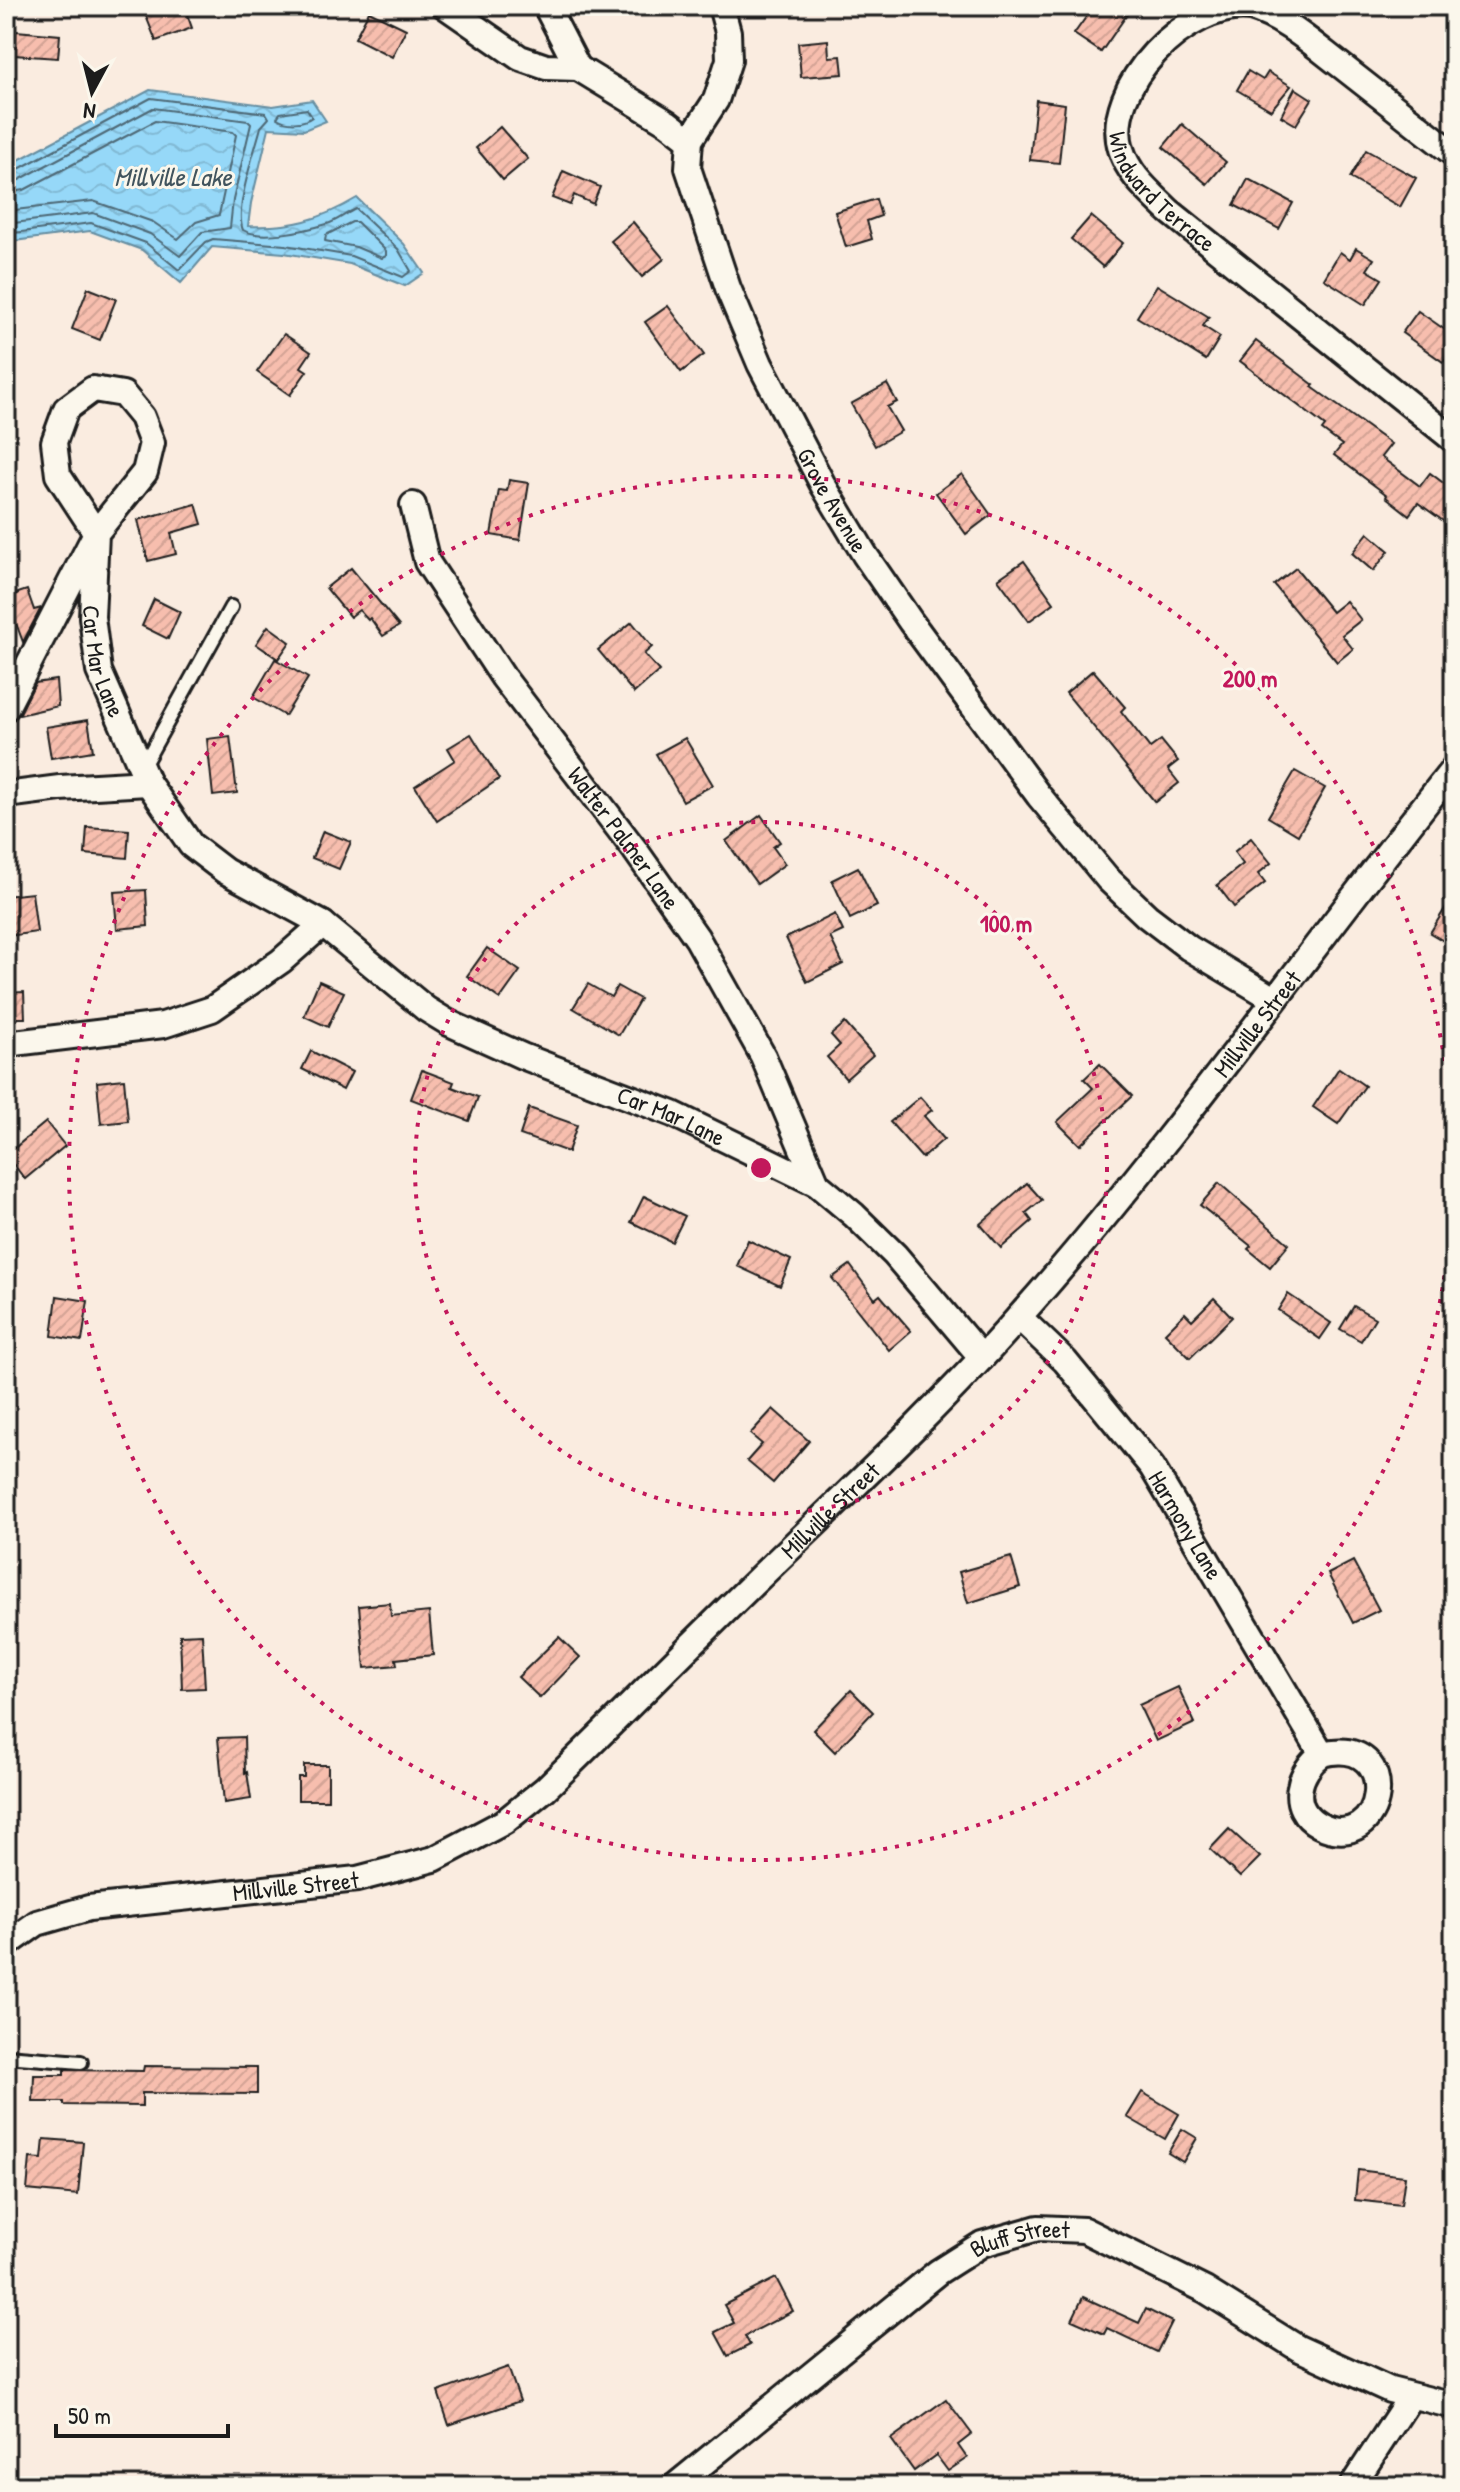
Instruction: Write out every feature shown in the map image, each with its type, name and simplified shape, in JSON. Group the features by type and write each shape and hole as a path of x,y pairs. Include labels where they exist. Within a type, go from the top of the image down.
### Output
{"street":[{"path":"445,6 520,58 546,67 578,68 668,123 690,140 716,100 729,60 728,32 721,6"},
{"path":"546,6 578,68"},
{"name":"Windward Terrace","path":"1454,154 1317,47 1273,17 1248,7 1221,7 1196,16 1173,31 1139,72 1125,95 1118,121 1120,148 1131,172 1169,211 1454,440"},
{"name":"Grove Avenue","path":"690,140 688,168 728,288 760,364 823,485 888,588 1039,796 1108,879 1147,916 1189,948 1274,999"},
{"name":"Car Mar Lane","path":"6,708 96,533 145,472 152,443 142,417 123,394 93,389 66,409 54,442 58,475 96,533 92,617 99,671 144,776 191,845 225,871 323,924 426,1009 449,1023 522,1056 673,1114 817,1184 895,1255 982,1358"},
{"name":"Walter Palmer Lane","path":"413,505 427,562 443,587 503,677 635,850 697,938 763,1056 817,1184"},
{"name":"Millville Street","path":"6,1945 37,1923 89,1908 357,1879 434,1859 504,1822 568,1767 915,1429 1019,1317 1136,1178 1241,1046 1359,887 1454,768"},
{"path":"6,795 144,776"},
{"path":"6,1044 163,1025 212,1009 281,961 323,924"},
{"name":"Harmony Lane","path":"1019,1317 1065,1361 1152,1467 1322,1754"},
{"name":"Bluff Street","path":"675,2486 938,2272 982,2244 1038,2228 1084,2230 1205,2290 1298,2348 1390,2390 1454,2406"},
{"path":"1352,2486 1411,2396"}],"lane":[{"path":"144,776 231,607"},
{"path":"6,2056 81,2062"}],"water":[{"name":"Millville Lake","path":"150,90 273,106 312,100 326,121 304,130 269,128 248,226 278,226 305,221 357,198 404,244 424,273 405,286 350,264 284,253 212,247 181,283 142,250 90,231 6,242 6,161 11,164"}],"building":[{"path":"142,6 184,6 192,28 156,41"},
{"path":"1094,6 1133,6 1101,52 1074,34"},
{"path":"369,11 406,29 392,57 355,38"},
{"path":"16,31 60,35 58,58 14,55"},
{"path":"828,40 829,57 841,56 843,74 801,77 798,43"},
{"path":"1248,71 1263,80 1268,72 1291,86 1271,110 1237,90"},
{"path":"1295,88 1312,99 1296,125 1281,116"},
{"path":"1036,100 1065,104 1059,163 1030,160"},
{"path":"1182,124 1226,162 1207,184 1163,147"},
{"path":"500,127 528,159 503,180 476,148"},
{"path":"1366,150 1416,178 1400,207 1350,178"},
{"path":"563,171 600,187 593,204 574,195 570,205 552,198"},
{"path":"1248,179 1293,203 1279,229 1234,205"},
{"path":"876,199 881,216 867,221 872,239 846,247 835,212"},
{"path":"1091,216 1123,243 1103,267 1071,239"},
{"path":"633,222 664,259 642,277 611,241"},
{"path":"1356,248 1374,259 1367,270 1382,279 1365,305 1324,279 1340,252 1350,259"},
{"path":"1157,285 1209,317 1203,326 1220,337 1206,360 1137,317"},
{"path":"88,288 116,299 100,340 72,329"},
{"path":"668,306 704,355 681,372 645,322"},
{"path":"1418,311 1454,336 1454,346 1443,362 1402,333"},
{"path":"284,334 311,352 301,367 307,371 290,395 257,372"},
{"path":"1256,341 1314,385 1312,387 1391,444 1381,457 1420,486 1430,473 1454,491 1454,513 1446,523 1418,503 1409,515 1334,455 1342,445 1322,430 1325,426 1240,361"},
{"path":"887,384 897,402 887,407 901,431 875,446 851,404"},
{"path":"962,474 991,515 966,534 936,493"},
{"path":"509,480 529,483 520,540 491,535 499,490 507,491"},
{"path":"196,504 202,524 171,533 176,554 148,561 138,520"},
{"path":"1368,533 1389,551 1373,571 1352,553"},
{"path":"1024,561 1054,603 1029,621 998,579"},
{"path":"351,568 399,626 383,636 370,618 368,620 359,610 350,617 326,588"},
{"path":"1296,568 1332,612 1346,601 1361,620 1342,635 1353,649 1337,662 1274,585"},
{"path":"27,590 34,610 41,608 23,642 14,618 6,621 6,597"},
{"path":"154,599 180,612 168,639 142,626"},
{"path":"632,622 652,647 644,654 659,671 634,693 598,650"},
{"path":"268,626 290,642 278,659 256,644"},
{"path":"275,659 308,678 285,716 253,697"},
{"path":"1093,670 1125,707 1121,711 1150,748 1161,740 1178,761 1168,769 1179,783 1155,802 1066,693"},
{"path":"56,680 58,706 19,715 35,683"},
{"path":"88,720 93,751 51,758 46,727"},
{"path":"471,734 499,779 437,821 415,786 455,760 448,748"},
{"path":"230,736 237,793 213,796 207,739"},
{"path":"685,738 713,785 683,801 656,754"},
{"path":"1295,771 1325,788 1298,835 1268,817"},
{"path":"761,815 780,842 773,847 785,864 757,884 726,841"},
{"path":"87,827 129,830 127,858 85,854"},
{"path":"323,831 351,842 339,869 312,858"},
{"path":"1251,838 1271,863 1258,874 1265,883 1234,907 1217,885 1243,864 1234,852"},
{"path":"858,867 877,906 850,919 832,880"},
{"path":"146,890 148,926 117,929 114,892"},
{"path":"32,893 37,932 8,936 6,896"},
{"path":"1454,894 1454,947 1430,933"},
{"path":"835,914 843,931 830,937 843,964 807,982 786,938"},
{"path":"487,948 520,971 500,999 467,976"},
{"path":"319,981 344,992 328,1027 304,1016"},
{"path":"588,984 611,997 617,986 640,999 619,1035 573,1008"},
{"path":"24,992 25,1018 6,1018 6,993"},
{"path":"845,1023 873,1055 846,1079 827,1057 840,1045 831,1035"},
{"path":"311,1051 352,1072 343,1090 302,1069"},
{"path":"1100,1064 1132,1096 1080,1145 1057,1122 1093,1088 1084,1079"},
{"path":"1339,1068 1365,1086 1338,1124 1313,1107"},
{"path":"422,1070 454,1082 452,1087 478,1097 469,1121 411,1099"},
{"path":"124,1079 128,1121 101,1124 97,1082"},
{"path":"920,1097 932,1110 924,1116 944,1139 922,1158 890,1122"},
{"path":"529,1108 577,1125 568,1152 520,1135"},
{"path":"46,1122 65,1146 25,1179 6,1155"},
{"path":"1027,1183 1042,1200 1026,1213 1032,1221 1001,1248 980,1224"},
{"path":"1219,1183 1289,1244 1270,1267 1248,1249 1251,1246 1200,1205"},
{"path":"644,1196 685,1216 672,1242 631,1222"},
{"path":"748,1240 791,1260 780,1286 737,1266"},
{"path":"850,1265 875,1299 880,1295 911,1331 889,1350 832,1278"},
{"path":"1288,1294 1331,1323 1320,1339 1278,1310"},
{"path":"57,1296 88,1301 82,1341 52,1336"},
{"path":"1214,1298 1232,1317 1190,1358 1165,1333 1185,1313 1192,1320"},
{"path":"1354,1306 1375,1318 1361,1341 1340,1329"},
{"path":"773,1409 809,1441 773,1483 747,1461 762,1444 750,1434"},
{"path":"1011,1557 1020,1587 968,1603 959,1572"},
{"path":"1353,1561 1379,1610 1353,1623 1328,1574"},
{"path":"390,1603 391,1616 429,1612 433,1655 396,1659 397,1665 365,1668 359,1606"},
{"path":"202,1634 205,1688 182,1689 180,1635"},
{"path":"559,1637 580,1657 540,1698 518,1677"},
{"path":"1178,1687 1195,1723 1156,1741 1139,1705"},
{"path":"851,1690 873,1712 835,1752 813,1730"},
{"path":"244,1737 245,1773 251,1799 224,1803 218,1738"},
{"path":"304,1765 328,1765 328,1800 298,1800 298,1777 304,1777"},
{"path":"1229,1829 1260,1857 1240,1877 1210,1849"},
{"path":"144,2066 257,2067 257,2094 142,2093 142,2106 33,2102 34,2075 64,2075 64,2070 143,2071"},
{"path":"1142,2092 1179,2114 1165,2139 1127,2117"},
{"path":"1182,2129 1197,2138 1183,2162 1168,2153"},
{"path":"44,2139 83,2142 78,2195 27,2190 30,2158 42,2159"},
{"path":"1358,2170 1405,2176 1401,2205 1355,2200"},
{"path":"776,2278 793,2311 745,2336 750,2345 728,2356 715,2332 734,2323 724,2305"},
{"path":"1083,2297 1139,2323 1146,2309 1172,2322 1157,2352 1107,2328 1104,2334 1072,2320"},
{"path":"508,2367 520,2401 449,2425 438,2392"},
{"path":"946,2399 972,2434 958,2445 967,2458 948,2471 936,2455 914,2471 891,2439"}]}
